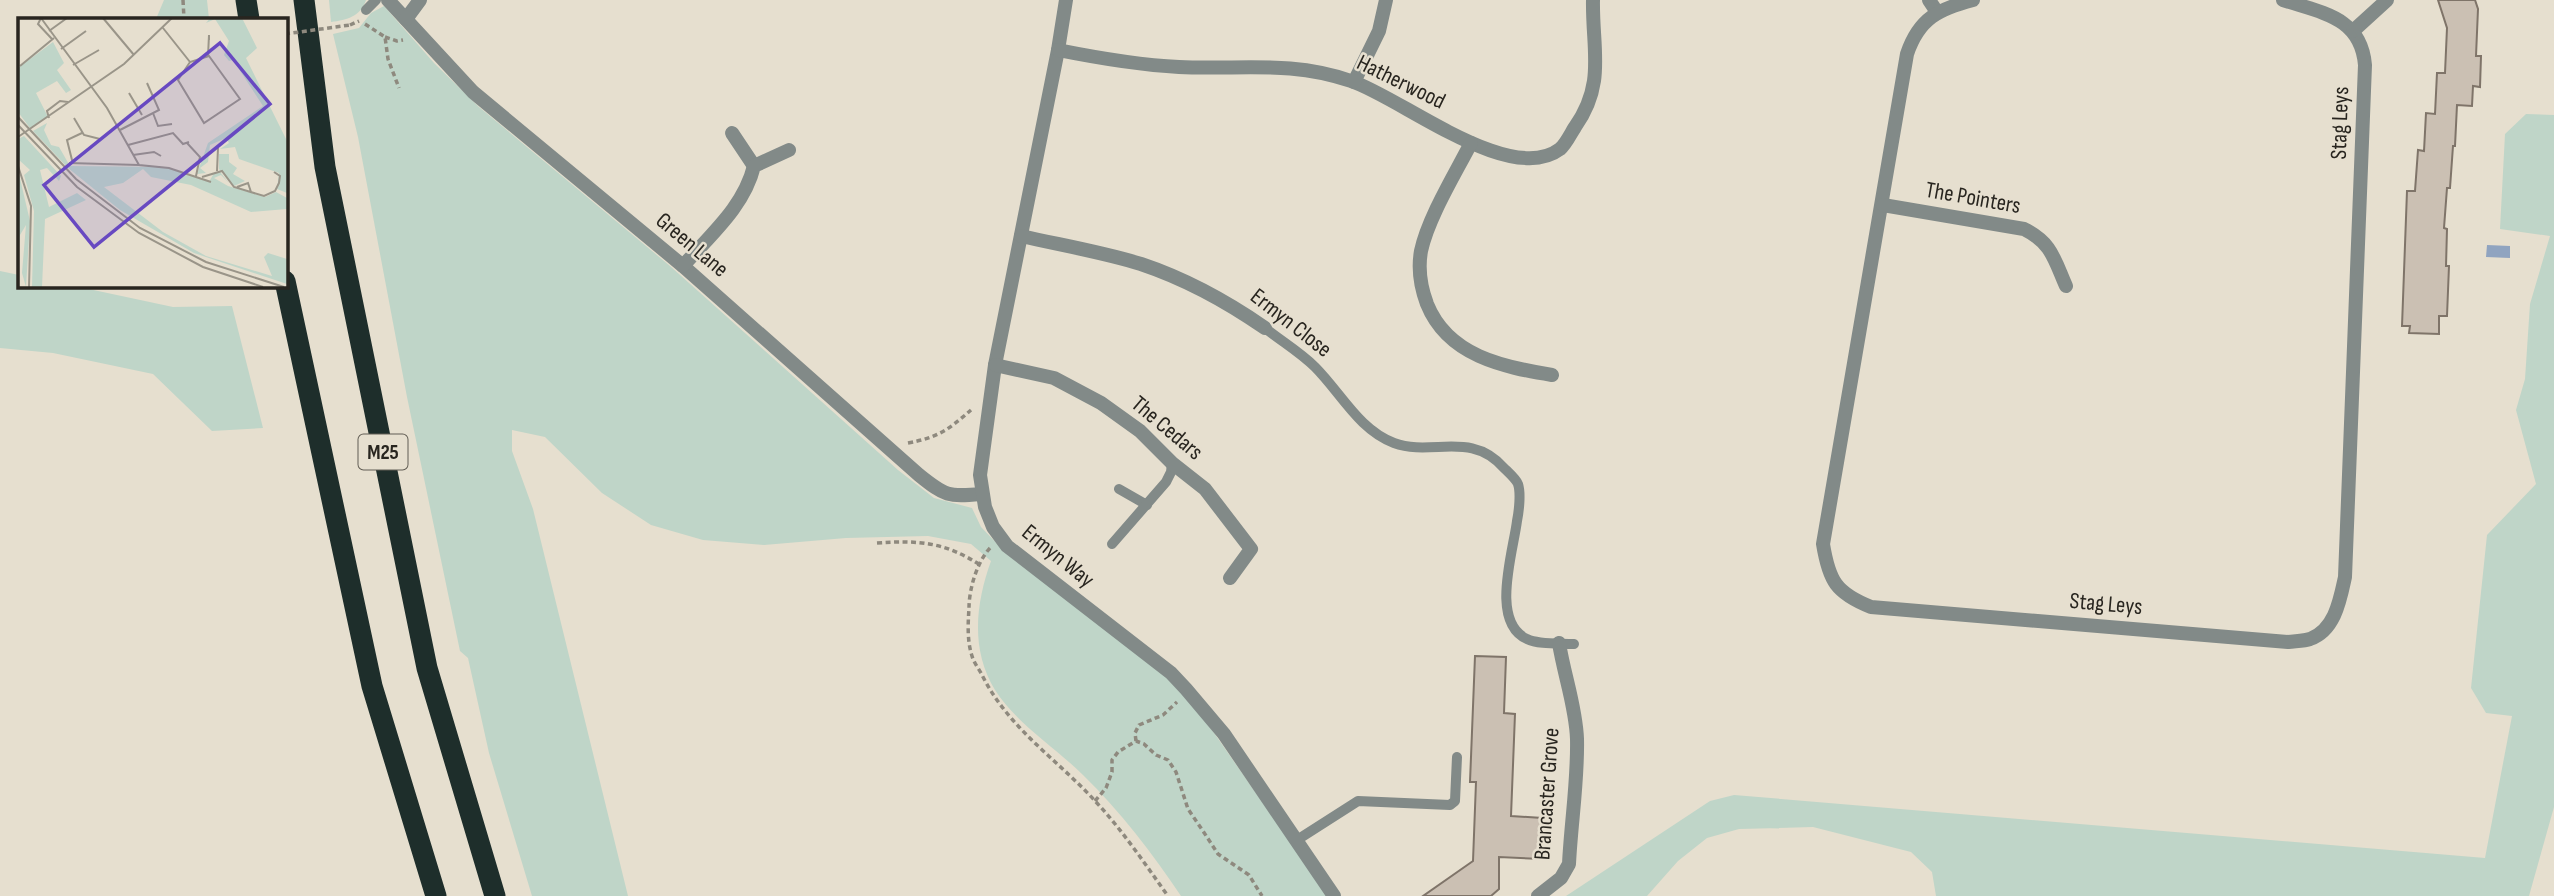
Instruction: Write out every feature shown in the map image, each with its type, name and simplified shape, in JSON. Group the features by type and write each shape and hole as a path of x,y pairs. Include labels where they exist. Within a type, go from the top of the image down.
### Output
{"highway":[{"path":"246,0 249,18"},
{"name":"M25","path":"304,0 325,167 427,668 495,896"},
{"name":"M25","path":"286,287 372,686 436,896"}],"street":[{"name":"Green Lane","path":"388,0 473,92 683,267 936,489 951,496 981,494"},
{"path":"406,19 419,0"},
{"name":"Ermyn Way","path":"1066,0 989,397 980,475 981,494 993,527 1007,546 1171,673 1186,689 1224,734 1334,896"},
{"path":"1354,82 1378,31 1386,0"},
{"name":"Hatherwood","path":"1058,50 1144,65 1283,66 1317,71 1354,82 1471,143 1499,154 1521,158 1540,157 1560,149 1586,112 1594,89 1596,70 1593,0"},
{"name":"Stag Leys","path":"1973,0 1933,6 1913,37 1908,54 1823,544 1831,579 1839,590 1852,600 1871,607 2288,642 2310,639 2325,630 2334,615 2345,577 2365,65 2361,43 2353,32"},
{"path":"2283,0 2329,15 2343,22 2353,32 2387,0"},
{"path":"683,267 741,200 749,186 754,166 732,134"},
{"path":"1471,143 1429,227 1421,251 1421,290 1432,315 1448,337 1468,351 1513,369 1552,375"},
{"path":"754,166 789,150"},
{"name":"The Pointers","path":"1883,205 2024,229 2039,237 2048,247 2066,286"},
{"name":"Ermyn Close","path":"1021,236 1139,263 1172,275 1225,302 1265,328"},
{"name":"The Cedars","path":"995,365 1054,378 1101,403 1140,430 1172,463 1205,489 1251,550 1230,578"},
{"name":"Brancaster Grove","path":"1538,896 1561,878 1569,864 1577,740 1574,712 1559,643"}],"lane":[{"path":"363,15 376,0"},
{"name":"Ermyn Close","path":"1265,328 1313,365 1355,415 1375,433 1396,444 1421,448 1452,445 1479,450 1501,464 1518,484 1519,512 1505,602 1508,620 1514,631 1528,640 1559,643"},
{"path":"1112,544 1166,482 1172,463"},
{"path":"1119,489 1147,505"},
{"path":"1559,643 1574,644"},
{"path":"1297,840 1357,801 1450,806 1455,801 1457,757"}],"path":[{"path":"183,0 184,18"},
{"path":"363,15 385,37 388,59 399,89"},
{"path":"287,34 350,25"},
{"path":"876,436 905,444 928,440 952,428 969,411 989,397"},
{"path":"1000,537 986,552 969,600 968,625 972,656 1006,715 1095,801 1134,848 1168,896"},
{"path":"877,542 912,541 943,546 980,565"},
{"path":"1136,741 1135,733 1139,725 1163,715 1186,689"},
{"path":"1095,801 1106,788 1112,772 1112,760 1118,751 1136,741 1144,744 1156,755 1168,760 1176,772 1188,809 1218,854 1236,863 1249,875 1262,896"}],"green space":[{"path":"164,0 207,0 209,18 156,18"},
{"path":"329,0 366,0 361,10 353,16 331,22"},
{"path":"384,6 434,63 479,107 670,266 898,470 934,498 972,508 981,527 1008,555 1155,667 1191,700 1328,896 1181,896 1110,803 1014,713 995,690 982,658 978,626 982,593 991,561 971,544 928,536 846,538 764,545 703,540 651,525 602,493 545,437 512,430 512,451 533,509 628,896 532,896 489,753 468,658 460,651 407,397 358,137 333,34 359,28 371,13"},
{"path":"2526,114 2554,115 2554,807 2529,896 1936,896 1932,872 1911,852 1813,827 1739,829 1707,838 1678,861 1647,896 1566,896 1710,801 1734,795 2485,858 2512,716 2486,713 2471,688 2487,535 2536,484 2516,410 2525,379 2530,304 2550,236 2500,229 2505,134"},
{"path":"0,271 18,275 18,287 79,287 173,307 232,306 263,428 212,431 153,374 53,353 0,348"}],"water":[{"path":"2487,245 2510,246 2510,258 2486,257"}],"building":[{"path":"2438,0 2475,0 2478,9 2476,56 2481,56 2480,87 2473,86 2472,106 2457,105 2455,146 2450,188 2447,188 2444,228 2447,229 2446,266 2449,266 2447,316 2439,316 2439,334 2409,333 2410,326 2402,326 2407,191 2415,191 2418,150 2424,151 2426,113 2435,114 2437,73 2445,73 2447,28"},
{"path":"1475,656 1506,657 1504,713 1515,714 1511,816 1542,818 1541,859 1499,857 1499,889 1491,896 1423,896 1473,861 1476,782 1470,782"}]}
